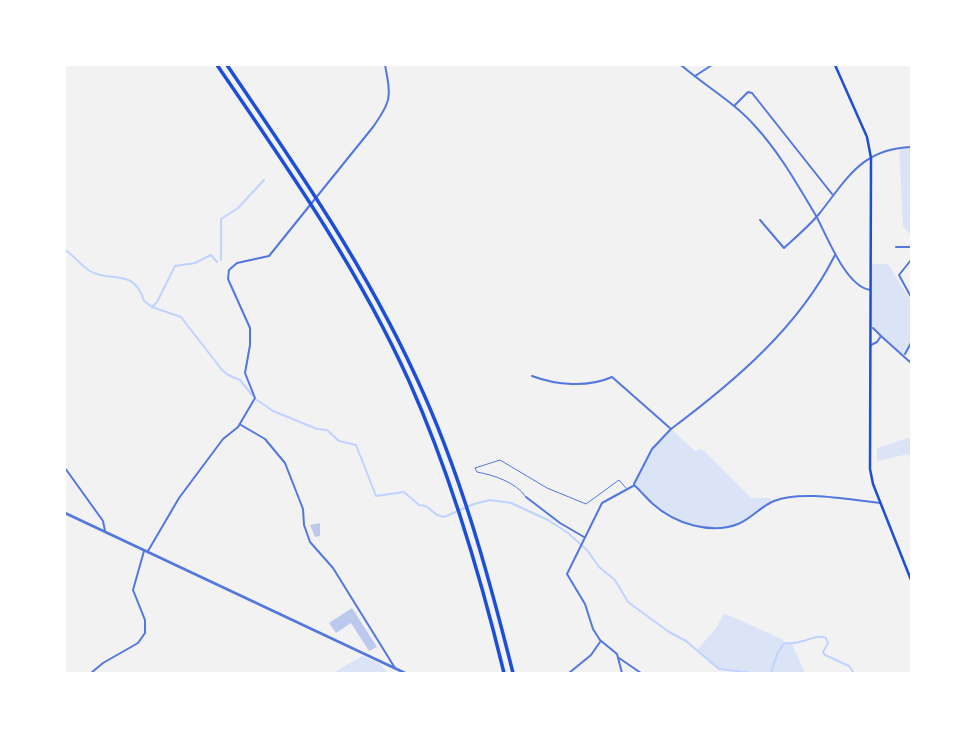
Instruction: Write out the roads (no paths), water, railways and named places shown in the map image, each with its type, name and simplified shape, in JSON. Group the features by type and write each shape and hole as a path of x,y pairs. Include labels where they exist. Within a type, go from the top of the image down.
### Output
{"highway":[{"path":"217,65 311,203 372,307 409,381 442,462 481,580 504,673"},
{"path":"228,65 335,225 417,378 450,459 489,578 513,673"}],"main road":[{"path":"835,65 867,137 872,158 870,469 880,503 911,580"}],"street":[{"path":"91,673 114,656 133,647 145,633 146,623 133,590 145,551 179,498 223,439 240,424 255,398 245,373 250,335 247,319 228,279 229,270 237,263 269,256 387,106 390,98 385,65"},
{"path":"681,65 755,125 781,158 854,282 863,289 870,290"},
{"path":"695,77 712,65"},
{"path":"734,107 748,92 752,93 833,195"},
{"path":"760,220 784,248 817,217 851,171 872,158 899,148 911,148"},
{"path":"896,247 911,247"},
{"path":"622,673 616,652 600,640 591,624 585,604 567,578 568,570 603,503 634,485 652,449 671,429 764,351 813,295 836,254"},
{"path":"911,260 899,275 911,297"},
{"path":"871,328 911,363"},
{"path":"870,345 877,342 881,336"},
{"path":"904,355 911,343"},
{"path":"532,376 551,383 583,383 612,377 671,429"},
{"path":"240,424 265,439 285,463 303,509 304,525 310,542 333,568 395,669"},
{"path":"65,468 103,521 106,533"},
{"path":"634,485 673,519 713,529 739,524 772,502 783,499 819,496 880,503"},
{"path":"526,497 585,538"},
{"path":"65,513 405,673"},
{"path":"569,673 591,655 600,640"},
{"path":"618,658 641,673"}],"lane":[{"path":"526,497 523,492 508,483 490,474 477,472 475,468 500,460 547,488 586,504 619,481 626,488"}],"waterway":[{"path":"221,260 221,219 238,208 264,180"},
{"path":"65,250 90,271 128,280 140,290 144,301 152,307 181,317 222,370 240,380 253,396"},
{"path":"153,306 175,266 195,263 211,255 217,262"},
{"path":"257,400 273,411 317,429 327,430 339,441 356,445 376,496 404,492 419,505 426,506 444,517 490,500 511,503 548,520 587,550 599,567 615,580 628,602 686,641 719,669 753,673"},
{"path":"771,673 784,643 821,637 826,638 828,643 823,652 825,655 849,666 854,673"}]}
